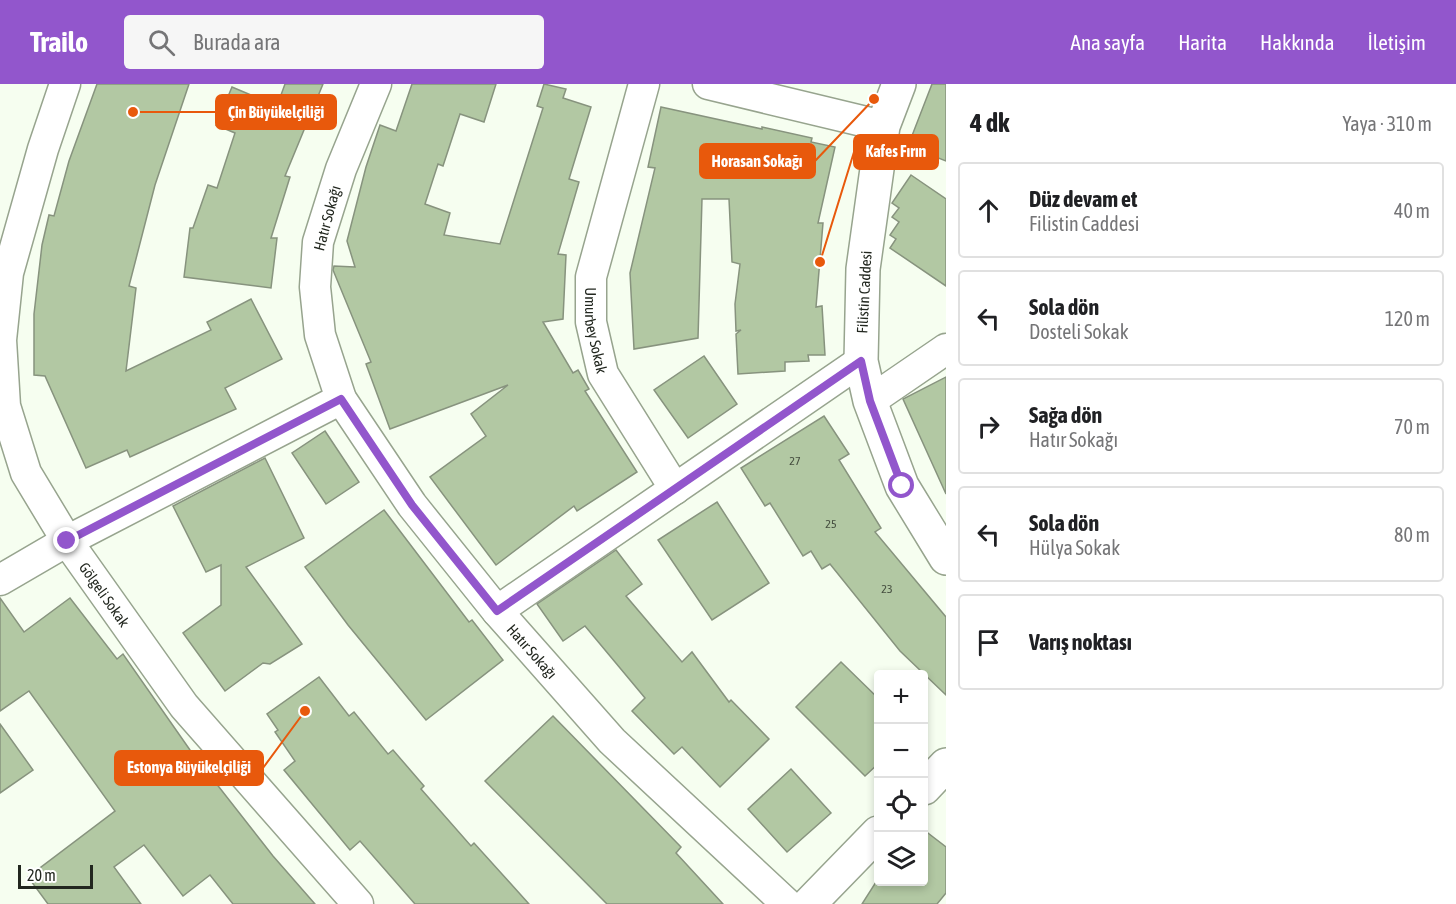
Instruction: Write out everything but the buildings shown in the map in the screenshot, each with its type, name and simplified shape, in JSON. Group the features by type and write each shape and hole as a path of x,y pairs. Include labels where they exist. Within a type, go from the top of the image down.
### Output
{"street":[{"name":"Gölgeli Sokak","path":"65,84 43,149 8,273 1,340 5,406 26,473 67,541 184,706 358,904"},
{"name":"Hatır Sokağı","path":"376,84 341,169 318,242 315,287 320,335 341,399 412,505 497,611 612,741 787,904"},
{"name":"Umurbey Sokak","path":"644,84 591,277 591,322 603,374 675,489"},
{"path":"708,84 883,126"},
{"name":"Filistin Caddesi","path":"899,84 883,126 863,269 861,361 870,401 902,486 946,558"},
{"path":"870,401 946,349"},
{"path":"497,611 861,361"},
{"path":"0,580 67,541 341,399"},
{"path":"928,784 946,765"},
{"path":"809,904 874,838"}],"place":[{"name":"Horasan Sokağı","path":"874,99"},
{"name":"Çin Büyükelçiliği","path":"133,112"},
{"name":"Kafes Fırın","path":"820,262"},
{"name":"Estonya Büyükelçiliği","path":"305,711"}],"route":[{"path":"67,541 341,399 412,505 497,611 861,361 870,401 902,486"}]}
